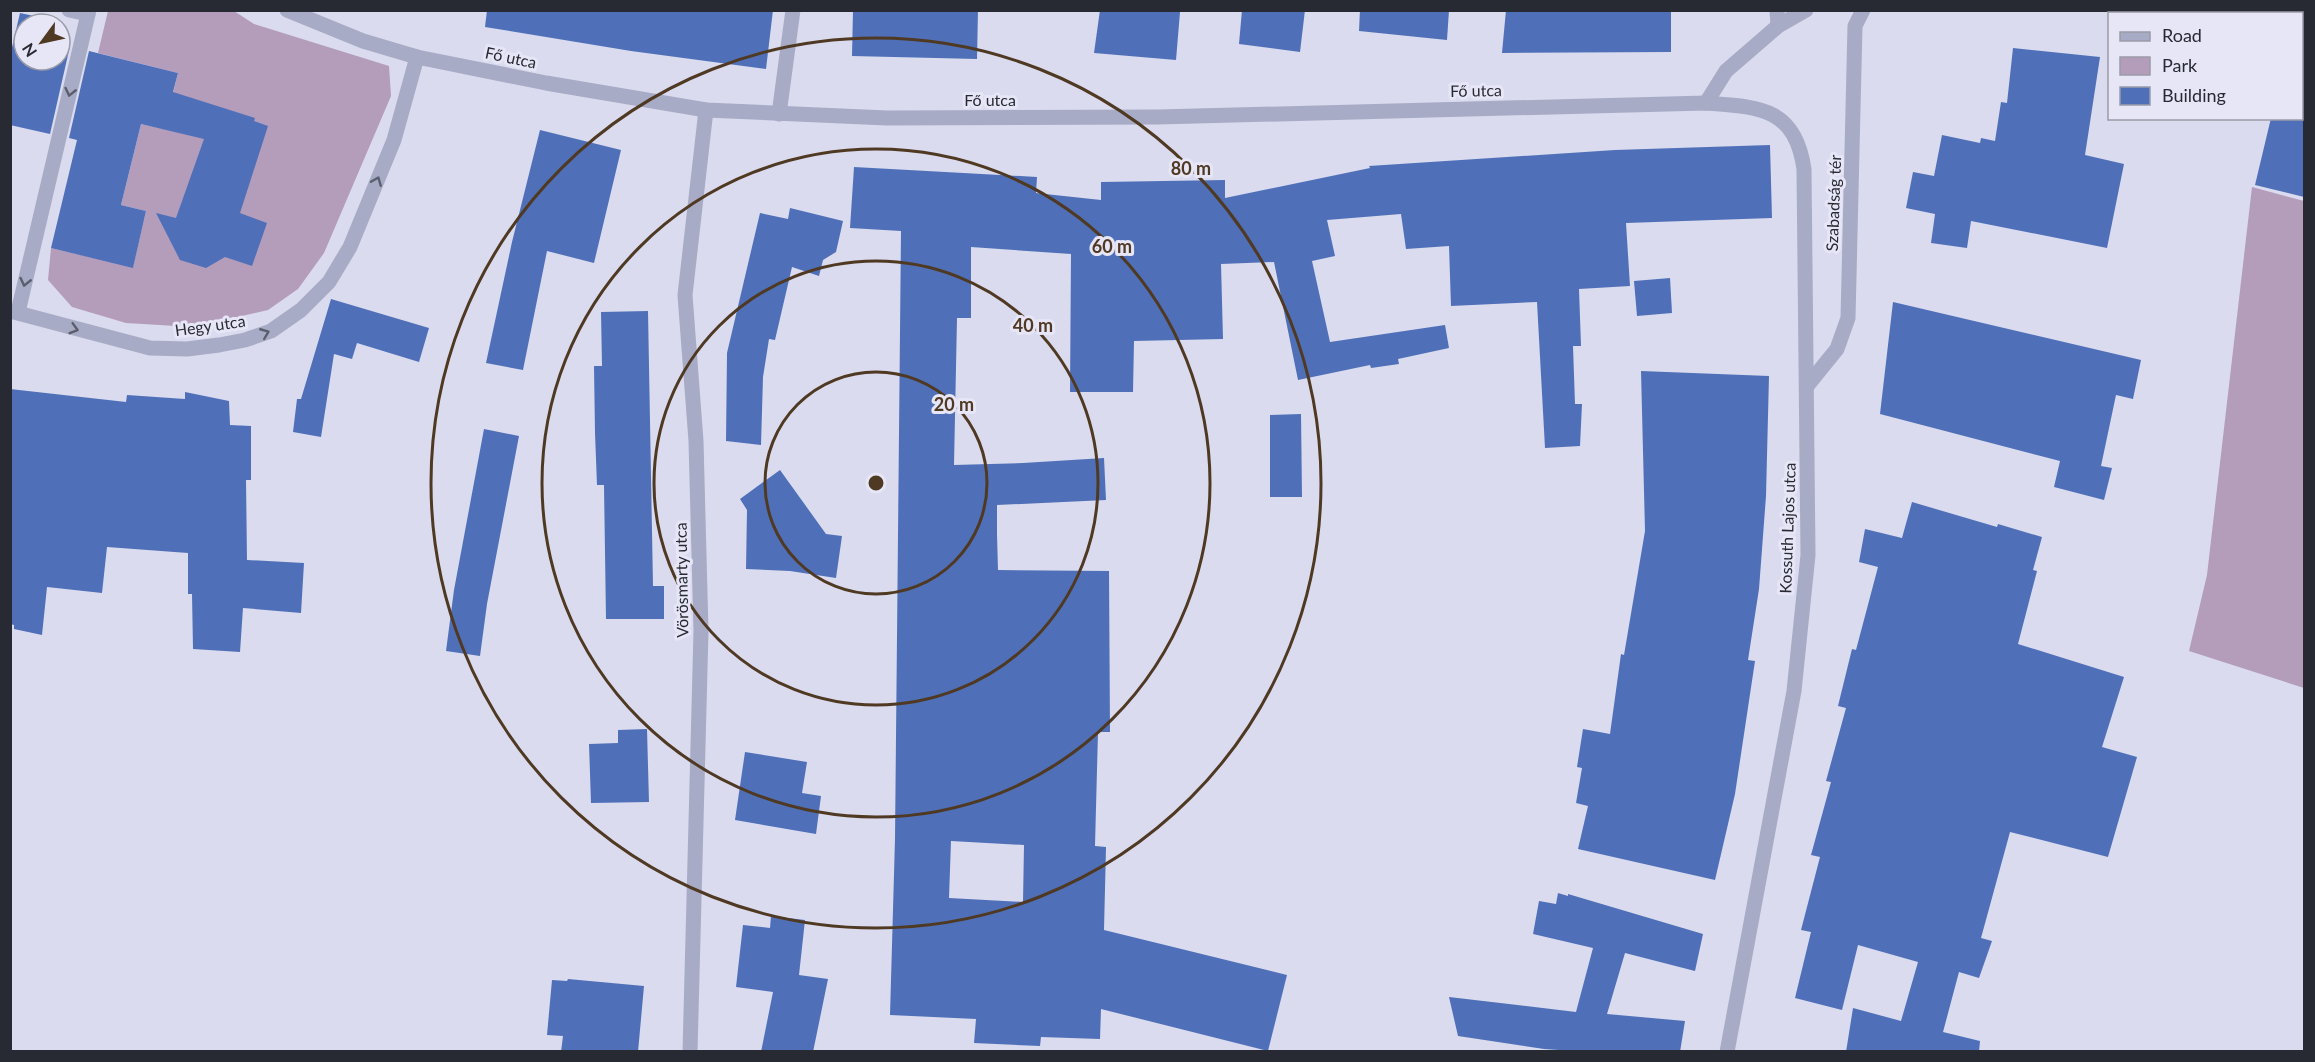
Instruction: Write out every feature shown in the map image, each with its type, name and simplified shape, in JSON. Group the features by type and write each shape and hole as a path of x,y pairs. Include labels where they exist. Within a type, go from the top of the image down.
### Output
{"street":[{"name":"Hegy utca","path":"69,10 88,12 14,312 150,348 187,349 219,345 271,332 301,310 329,282 351,247 394,140 417,57"},
{"name":"Fő utca","path":"287,10 363,41 417,57 546,83 706,110 887,118 1158,117 1706,103"},
{"path":"779,114 793,10"},
{"path":"1777,10 1778,27"},
{"path":"1706,103 1726,71 1778,27 1806,10"},
{"name":"Szabadság tér","path":"1807,386 1837,349 1848,318 1855,26 1863,10"},
{"name":"Kossuth Lajos utca","path":"1706,103 1750,106 1776,116 1791,129 1801,148 1804,169 1808,555 1794,691 1727,1052"},
{"name":"Vörösmarty utca","path":"690,1052 701,631 696,441 686,295 706,110"}],"green space":[{"path":"108,11 234,11 254,24 389,66 391,96 324,253 298,289 268,310 193,327 126,323 72,307 48,280 51,248 133,267 146,211 121,205 141,124 164,129 178,73 98,53"},
{"path":"2252,187 2304,201 2304,688 2189,651 2207,575"}],"building":[{"path":"487,10 773,10 766,69 631,51 485,27"},
{"path":"853,10 978,10 977,59 852,56"},
{"path":"1100,10 1180,12 1176,60 1094,53"},
{"path":"1242,10 1305,10 1300,52 1239,44"},
{"path":"1360,10 1449,10 1447,40 1359,31"},
{"path":"1506,10 1671,10 1671,52 1502,53"},
{"path":"12,47 12,72 64,72 50,134 10,125"},
{"path":"2013,48 2100,57 2085,155 2124,164 2107,248 1971,221 1967,248 1931,243 1935,214 1906,208 1913,172 1934,176 1942,135 1980,143 1981,138 1995,141 2001,102 2007,103"},
{"path":"89,51 178,73 173,92 255,118 254,121 268,126 240,213 267,223 252,266 225,257 206,268 180,260 156,213 176,218 204,139 141,124 121,205 146,211 133,268 51,248 77,140 69,138"},
{"path":"2304,118 2304,197 2255,185 2271,120 2303,120"},
{"path":"540,130 621,150 594,263 547,251 523,370 486,363 512,242"},
{"path":"1770,145 1772,218 1626,223 1630,286 1579,289 1581,346 1573,346 1575,404 1582,404 1580,446 1545,448 1537,302 1451,306 1449,246 1406,249 1401,214 1327,220 1335,256 1312,261 1330,342 1445,325 1449,348 1398,359 1399,364 1371,368 1370,365 1298,380 1274,262 1221,264 1223,339 1134,341 1133,392 1070,392 1071,254 971,247 971,318 957,318 954,465 1104,458 1106,500 997,505 997,534 998,570 1109,571 1110,732 1098,732 1095,846 1106,847 1104,930 1287,975 1268,1051 1101,1009 1100,1039 1041,1037 1040,1046 974,1043 976,1019 890,1015 895,839 901,231 850,228 854,167 1037,177 1036,193 1101,200 1101,182 1225,180 1225,198 1370,168 1369,166 1615,150","holes":["951,841 1024,845 1023,902 949,898"]},
{"path":"790,208 843,221 836,252 823,260 819,276 792,267 775,340 769,339 763,377 761,445 726,441 727,353 760,213 788,219"},
{"path":"1670,278 1672,313 1637,316 1634,281"},
{"path":"331,299 429,328 419,362 357,343 352,359 334,354 321,437 293,432 297,399 301,399"},
{"path":"1893,302 2141,360 2133,399 2116,395 2101,466 2112,468 2104,500 2054,487 2060,461 1880,414"},
{"path":"648,311 653,586 664,586 664,619 606,619 604,485 597,485 595,433 594,366 602,366 601,312"},
{"path":"1641,371 1769,376 1766,496 1759,589 1748,660 1755,661 1735,794 1715,880 1578,849 1588,806 1576,803 1582,768 1577,767 1583,729 1610,734 1621,654 1624,655 1645,531"},
{"path":"10,389 126,402 127,395 185,399 185,392 229,401 230,425 251,426 251,480 246,480 247,560 304,563 301,613 243,608 240,652 193,649 192,594 188,594 188,553 107,547 102,593 47,587 42,635 14,629 14,625 10,624"},
{"path":"1301,414 1302,497 1270,497 1270,415"},
{"path":"484,429 519,436 487,604 480,656 446,651 454,590"},
{"path":"780,470 826,534 842,536 836,578 790,571 746,569 747,510 740,499"},
{"path":"1912,502 1997,527 1998,524 2042,537 2033,570 2037,571 2018,644 2124,677 2102,747 2137,757 2108,857 2010,832 1981,938 1992,941 1979,978 1959,972 1943,1032 1980,1041 1979,1052 1846,1052 1853,1008 1901,1021 1918,962 1858,945 1842,1010 1795,998 1811,932 1801,930 1820,857 1811,855 1831,782 1826,781 1846,708 1838,706 1852,649 1856,650 1878,567 1859,562 1865,529 1902,538"},
{"path":"647,729 649,802 591,803 589,744 618,743 618,730"},
{"path":"745,752 807,762 802,793 821,796 816,834 735,820"},
{"path":"1558,893 1703,934 1695,971 1625,953 1607,1014 1685,1021 1680,1052 1588,1052 1544,1049 1458,1036 1449,997 1576,1012 1593,948 1533,934 1539,901 1556,904"},
{"path":"771,916 805,920 799,975 828,979 813,1052 761,1052 773,992 736,987 743,925 770,928"},
{"path":"568,979 644,986 638,1052 561,1052 563,1036 547,1035 552,980 567,981"}]}
